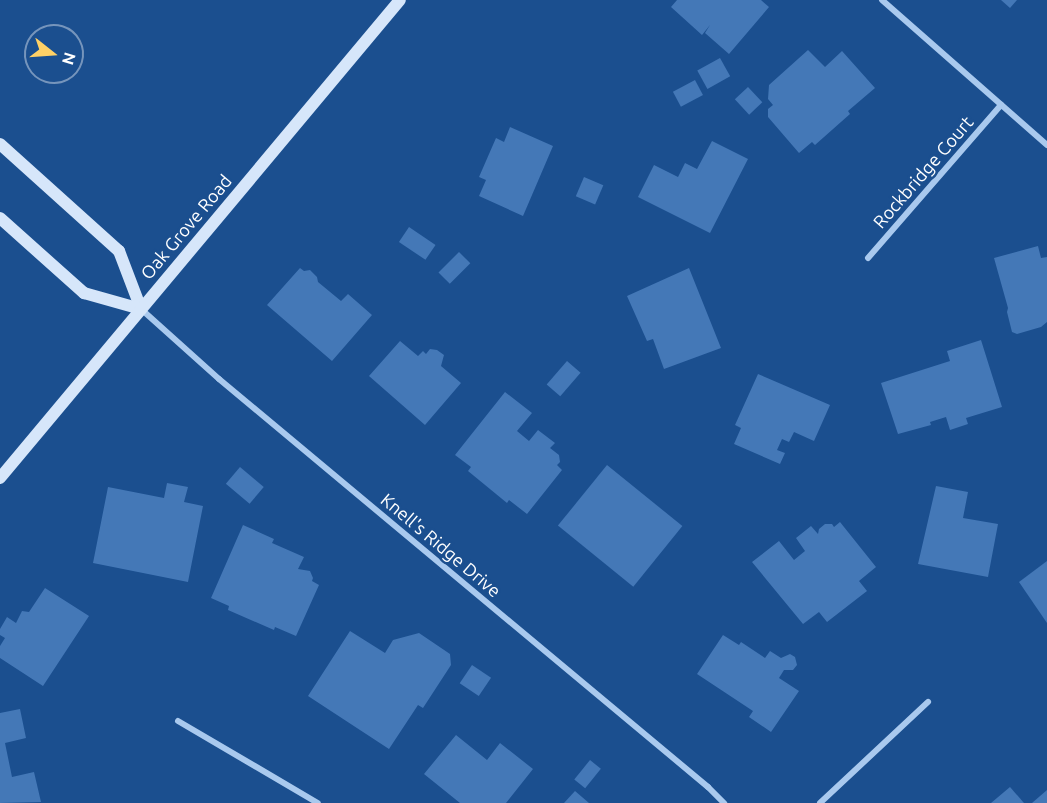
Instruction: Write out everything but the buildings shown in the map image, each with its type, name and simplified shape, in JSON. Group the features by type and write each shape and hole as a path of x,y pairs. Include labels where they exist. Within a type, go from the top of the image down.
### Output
{"street":[{"name":"Oak Grove Road","path":"0,478 400,0"},
{"path":"882,0 1047,145"},
{"name":"Rockbridge Court","path":"868,258 1001,105"},
{"path":"0,144 119,251 141,309"},
{"path":"0,218 84,292 141,309"},
{"name":"Knell's Ridge Drive","path":"141,309 219,379 690,771 724,803"},
{"path":"820,803 928,702"},
{"path":"178,721 318,803"}]}
